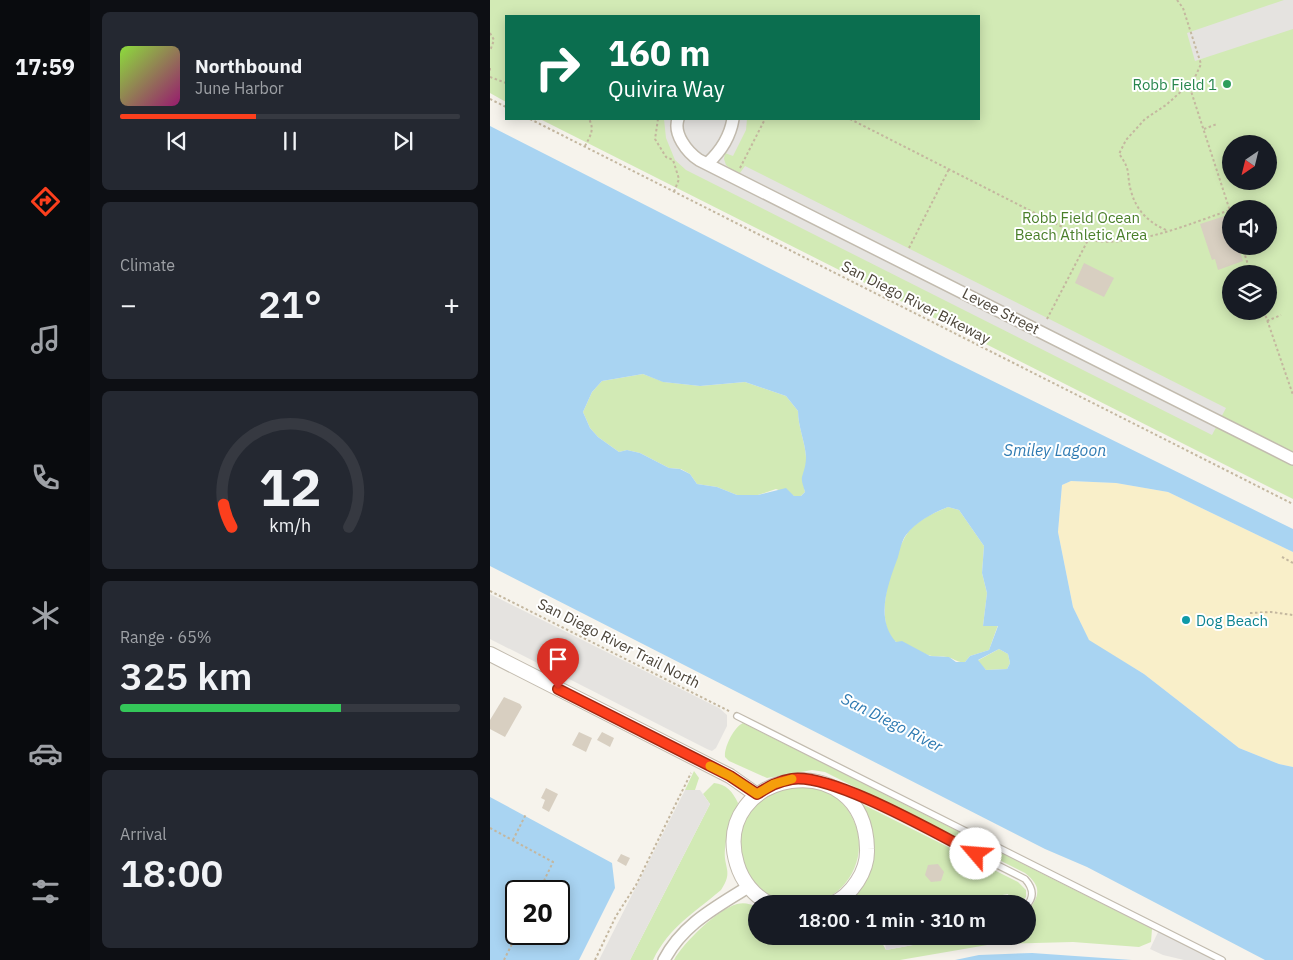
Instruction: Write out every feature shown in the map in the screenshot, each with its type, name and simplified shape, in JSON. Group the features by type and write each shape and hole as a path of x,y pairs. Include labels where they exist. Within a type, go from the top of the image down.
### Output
{"street":[{"name":"Levee Street","path":"678,120 678,130 688,153 1293,459"},
{"path":"708,163 719,153 733,120"},
{"path":"490,654 730,776 757,794"},
{"path":"758,895 748,887 737,864 734,839 738,822 746,807 757,794 774,784 793,779 813,780 832,786 848,798 860,814 866,832 867,852 863,871 853,888 846,895"},
{"path":"664,960 681,934 695,921 748,887"}],"lane":[{"path":"737,716 1222,960"},
{"path":"832,786 863,797 1025,879 1031,886 1032,895"}],"path":[{"path":"1177,0 1183,8 1201,64 1190,88 1227,200"},
{"path":"490,33 494,40 490,51"},
{"path":"490,77 505,83"},
{"path":"1166,230 1144,217 1130,189 1127,165 1119,154 1126,140 1144,119 1166,105 1185,88 1190,88"},
{"path":"490,99 505,106"},
{"name":"San Diego River Bikeway","path":"532,120 1293,504"},
{"path":"584,146 592,132 593,126 590,120"},
{"path":"653,120 658,120 655,139 666,157 673,160 678,174 674,192"},
{"path":"735,177 764,120"},
{"path":"852,120 1088,240 1120,242 1222,212"},
{"path":"1204,129 1218,124"},
{"path":"909,248 949,168"},
{"path":"1047,319 1088,240"},
{"path":"1281,315 1267,321 1293,395"},
{"path":"1282,557 1293,563"},
{"name":"San Diego River Trail North","path":"490,591 737,716"},
{"path":"1250,613 1271,612 1293,615"},
{"path":"595,960 616,916 636,885 691,773"},
{"path":"513,840 526,814"},
{"path":"490,828 553,862 544,880"},
{"path":"504,960 512,945"}],"green space":[{"name":"Robb Field Ocean Beach Athletic Area","path":"490,0 1293,0 1293,499 542,120 980,120 980,15 505,15 505,101 490,93"},
{"path":"643,374 664,382 700,386 745,382 786,396 798,411 806,457 805,492 801,496 794,496 776,489 758,495 737,495 717,487 697,484 690,474 681,469 669,468 640,453 627,450 619,452 598,437 590,428 583,412 592,392 602,381"},
{"path":"948,507 959,510 984,546 982,573 987,593 983,626 998,625 989,650 970,656 965,662 929,655 896,642 888,630 885,618 885,604 890,574 905,537 918,522"},
{"path":"999,649 1008,654 1010,663 1007,669 986,670 977,661"},
{"path":"743,723 1152,929 1151,942 1139,947 1073,942 1036,943 1037,888 1031,878 1025,873 825,772 812,770 767,778 729,761 725,757 728,743"},
{"path":"694,771 699,778 695,790 685,790"},
{"path":"714,783 729,789 738,803 726,843 727,878 725,884 721,890 675,929 653,960 630,960 710,804 703,794"},
{"path":"787,786 811,786 832,795 849,812 858,833 858,857 854,868 849,878 832,895 766,895 749,878 740,857 740,833 749,812 766,795"},
{"path":"862,804 1018,882 1026,890 1026,895 854,895 871,861 872,836"},
{"path":"742,903 748,904 748,945 883,945 886,950 913,945 987,945 900,960 674,960 693,936 711,919 729,907"}],"sand":[{"name":"Dog Beach","path":"1071,481 1116,483 1168,492 1293,552 1293,767 1279,764 1239,748 1144,674 1089,641 1073,607 1058,532 1062,485"}],"shaded area":[{"path":"1284,0 1293,0 1293,29 1195,61 1187,33"},
{"path":"664,120 747,120 746,130 733,156 725,153 726,165 731,169 740,173 745,166 1226,408 1212,435 686,170 675,160 666,138"},
{"path":"490,594 719,708 727,715 727,726 716,748 712,751 707,749 490,639"},
{"path":"685,790 700,790 710,804 630,960 599,960"},
{"path":"1160,928 1222,960 1184,960 1163,955 1150,949"},
{"path":"885,945 913,945 886,950"}],"water":[{"path":"490,126 946,358 1293,529 1293,552 1168,492 1116,483 1071,481 1062,485 1058,532 1073,607 1089,640 1144,674 1239,748 1279,764 1293,767 1293,960 1265,960 1087,867 1045,849 490,566","holes":["643,374 663,382 700,386 745,382 786,396 798,411 806,457 802,479 805,492 801,496 794,496 786,488 758,495 737,495 717,487 697,484 690,474 680,469 669,468 640,453 627,450 619,452 598,437 590,428 583,412 592,392 602,381","948,507 959,510 984,546 982,573 987,593 983,626 998,626 989,650 970,656 965,662 956,662 949,657 930,656 902,641 896,642 889,632 886,622 885,600 903,540 910,530 931,515","999,649 1008,654 1010,663 1007,669 986,670 978,660"]},
{"path":"490,797 612,863 615,888 579,960 490,960"},
{"path":"1032,953 1132,960 955,960 979,955"}],"building":[{"path":"1222,217 1222,255 1241,255 1243,261 1232,265 1222,265 1222,269 1218,270 1215,259 1212,260 1200,224"},
{"path":"1084,263 1114,278 1104,297 1075,283"},
{"path":"504,697 520,704 522,707 505,737 490,729 490,720"},
{"path":"579,732 592,738 586,752 572,745"},
{"path":"602,732 614,738 610,747 597,740"},
{"path":"546,788 558,794 549,812 542,808 545,800 541,798"},
{"path":"621,854 630,858 626,866 617,861"},
{"path":"938,864 944,872 941,881 931,882 925,875 928,865"}],"slow traffic":[{"path":"710,766 730,776 757,794 774,784 792,779"}],"place":[{"name":"Robb Field 1","path":"1227,84"},
{"name":"Dog Beach","path":"1186,620"}],"route":[{"path":"558,689 730,776 757,794 783,781 793,779 813,780 863,797 976,854"}],"water label":[{"name":"Smiley Lagoon","path":"1055,450"},
{"name":"San Diego River","path":"892,722"}]}
